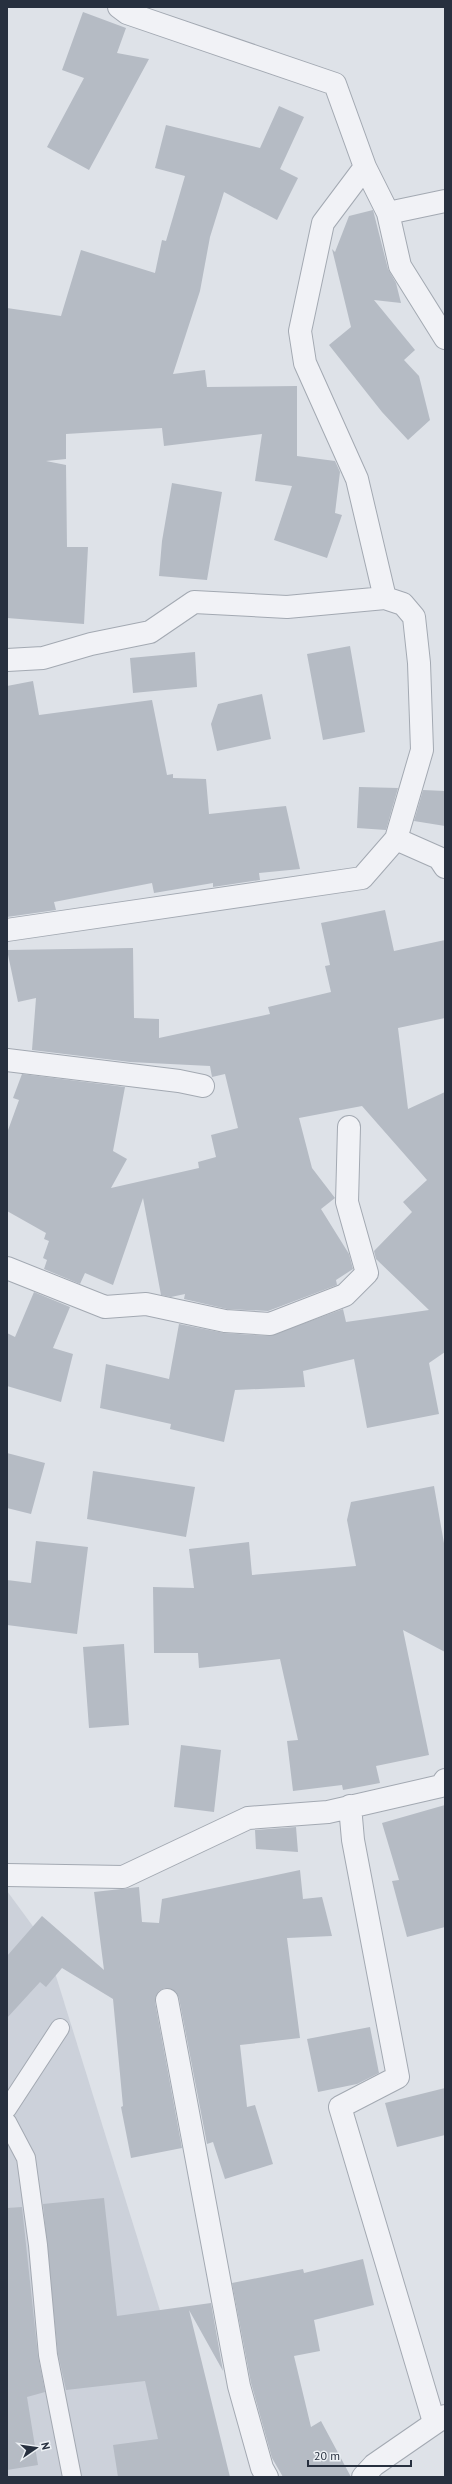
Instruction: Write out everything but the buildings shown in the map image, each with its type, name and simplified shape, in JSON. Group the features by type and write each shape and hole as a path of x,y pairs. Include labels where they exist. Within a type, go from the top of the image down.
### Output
{"street":[{"path":"119,7 127,13 336,84 365,168 388,212 400,266 445,338"},
{"path":"365,168 323,223 300,331 305,363 357,480 385,598"},
{"path":"388,212 445,201"},
{"path":"7,660 43,658 91,644 150,632 194,602 287,607 385,598 403,604 414,617 419,663 422,750 396,839 362,878 7,930"},
{"path":"396,839 439,858 445,867"},
{"path":"7,1060 179,1081 203,1086"},
{"path":"7,1268 105,1307 146,1304 225,1321 270,1324 345,1295 367,1273 347,1202 349,1127"},
{"path":"7,1876 123,1877 248,1818 328,1812 441,1786 445,1780"},
{"path":"350,1806 353,1840 398,2077 340,2107 440,2419 374,2465 363,2477"},
{"path":"166,2000 238,2386 262,2468 267,2477"}],"lane":[{"path":"7,2109 60,2028"},
{"path":"7,2122 26,2158 38,2245 48,2354 72,2477"}],"shaded area":[{"path":"7,1891 46,1944 185,2391 155,2477 7,2477"}]}
